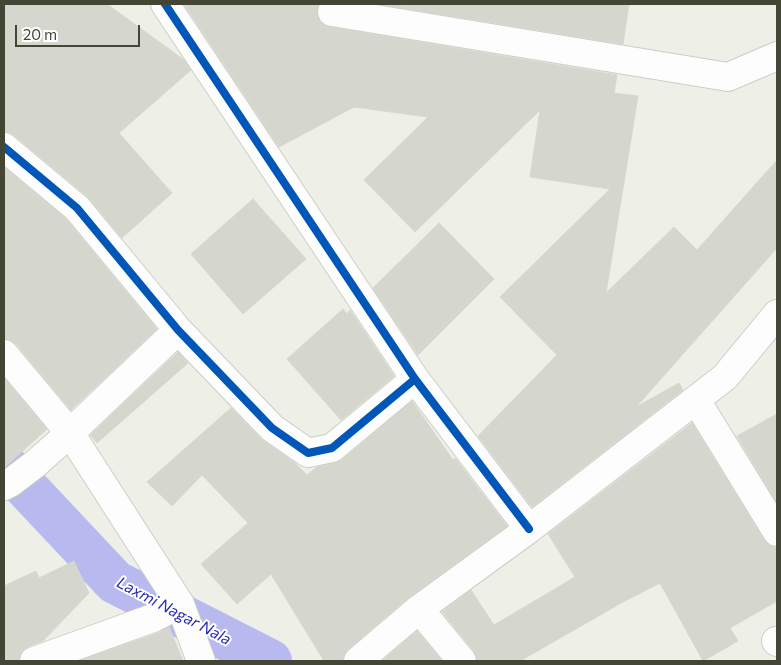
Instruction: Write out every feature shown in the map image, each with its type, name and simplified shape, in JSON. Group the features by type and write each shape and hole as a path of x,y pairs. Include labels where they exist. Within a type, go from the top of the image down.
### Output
{"street":[{"path":"165,4 416,379 529,529"},
{"path":"332,12 728,77 777,56"},
{"path":"4,147 77,208 178,330 272,428 308,453 332,448 416,379"},
{"path":"358,661 419,609 529,529 725,377 777,314"},
{"path":"7,485 70,434 178,330"},
{"path":"4,354 70,434 180,604 201,661"},
{"path":"696,400 777,532"},
{"path":"34,661 153,618 180,604"},
{"path":"419,609 462,661"}],"building":[{"path":"4,4 107,4 184,60 191,70 119,133 172,193 122,238 87,196 14,135 4,132"},
{"path":"184,4 319,4 317,10 318,18 329,27 617,75 614,93 638,96 606,293 674,227 697,250 777,160 777,248 636,407 679,383 683,390 532,507 478,436 557,355 500,297 610,189 530,177 540,110 415,232 364,180 428,117 354,107 279,147"},
{"path":"378,4 629,4 623,44"},
{"path":"4,167 66,219 157,329 71,410 16,344 4,339"},
{"path":"253,199 306,259 243,314 191,254"},
{"path":"439,223 494,279 418,355 373,288"},
{"path":"343,309 347,314 350,310 394,376 341,420 287,359"},
{"path":"178,352 188,363 97,443 90,435"},
{"path":"4,378 47,429 4,468"},
{"path":"412,401 453,460 455,458 507,526 409,597 348,649 343,661 324,661 271,574 237,604 201,564 248,523 202,475 172,506 147,482 231,408 261,439 295,463 307,475 317,467 342,460"},
{"path":"777,414 777,503 737,436"},
{"path":"692,423 764,540 769,545 777,548 777,601 730,628 738,641 703,661 660,583 520,661 477,661 474,651 442,612 471,590 494,625 575,577 548,534"},
{"path":"74,561 89,593 43,641 29,646 22,651 19,661 4,661 4,586 36,571 39,578"},
{"path":"169,627 183,661 79,661 158,633"},
{"path":"417,631 442,661 382,661"}],"waterway":[{"name":"Laxmi Nagar Nala","path":"4,464 115,582 270,661"}],"cycle path":[{"path":"165,4 415,379 529,529"},
{"path":"4,147 77,208 178,330 272,428 308,453 332,448 415,379"}]}
